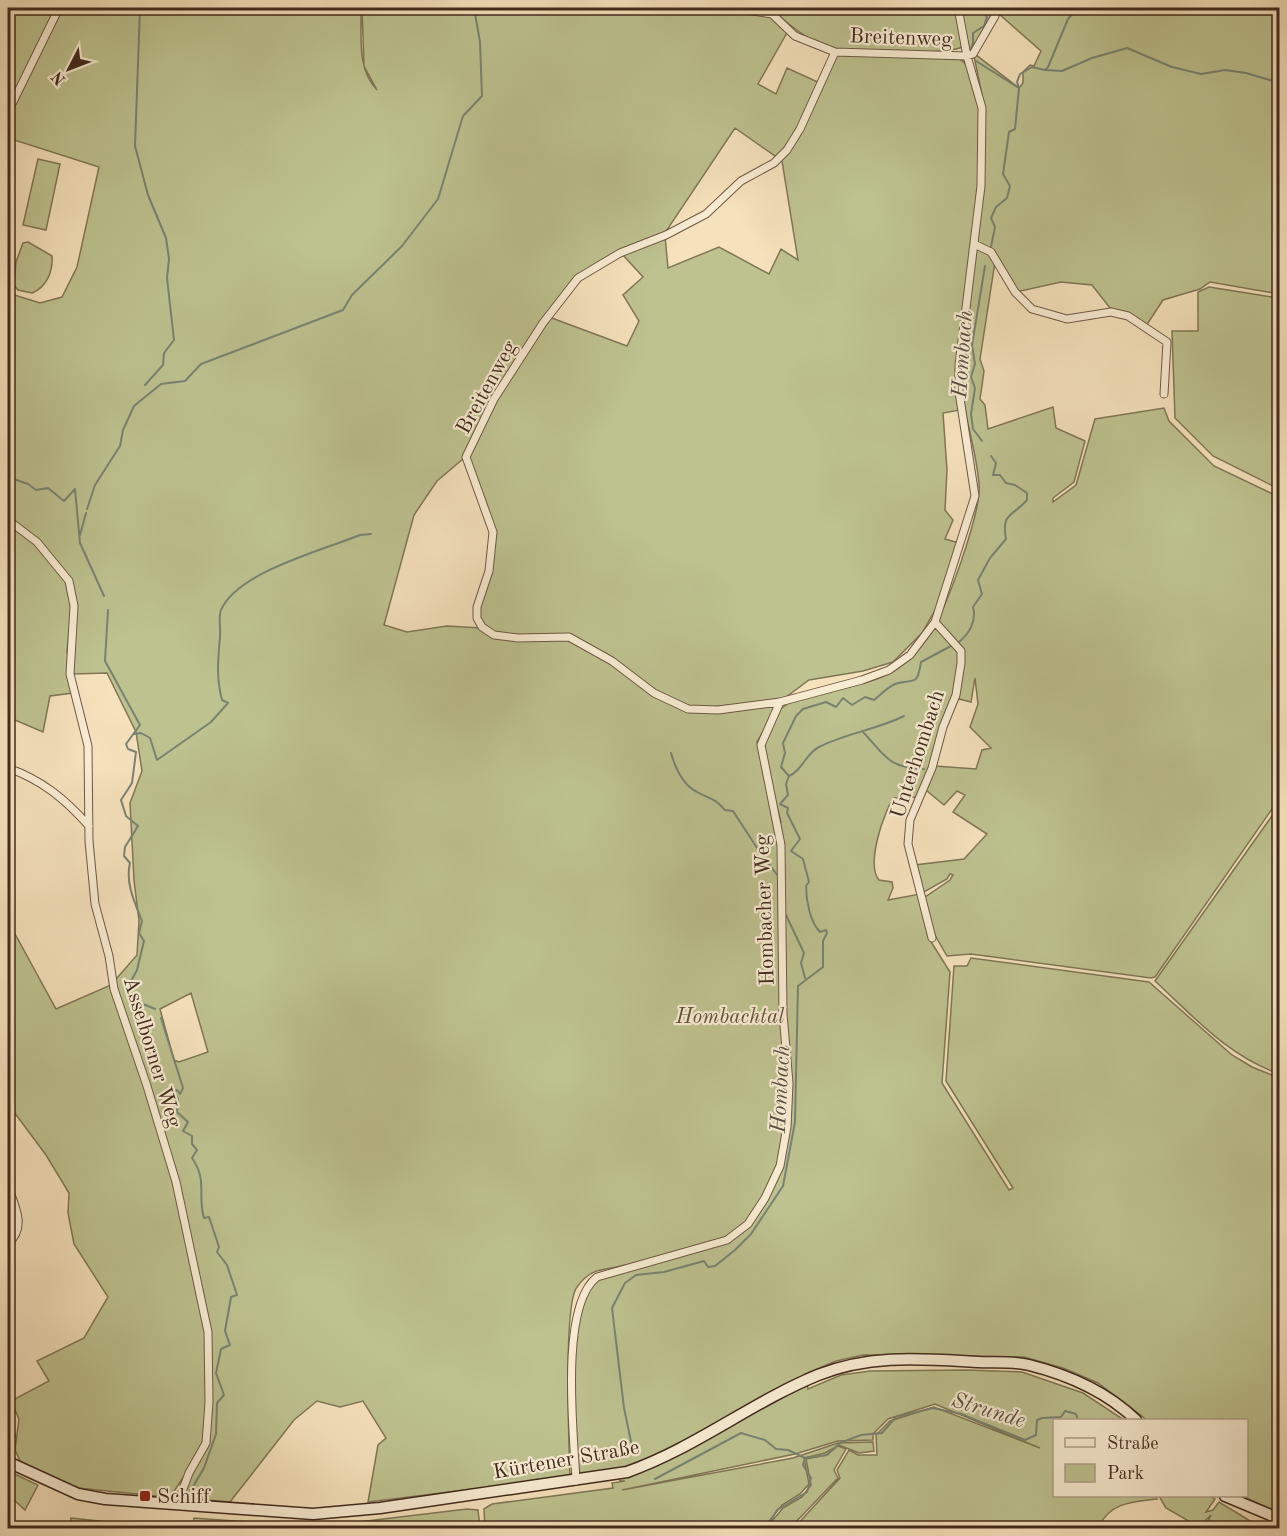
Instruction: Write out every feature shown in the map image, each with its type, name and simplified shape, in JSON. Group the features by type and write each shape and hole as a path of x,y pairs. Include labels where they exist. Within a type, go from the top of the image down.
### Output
{"main road":[{"name":"Kürtener Straße","path":"8,1462 78,1494 105,1499 313,1515 380,1508 627,1472 659,1461 815,1376 852,1363 931,1359 1025,1364 1086,1385 1122,1407 1135,1419"},
{"path":"1227,1497 1280,1519"}],"street":[{"path":"8,112 59,8"},
{"name":"Breitenweg","path":"732,8 772,14 795,36 835,52 967,56"},
{"path":"780,702 862,680 889,670 910,655 935,622 975,496 959,392 959,365 981,186 982,108 967,56 958,8"},
{"path":"967,56 973,54 996,16 998,8"},
{"name":"Breitenweg","path":"780,702 718,710 688,709 654,693 612,662 569,637 518,638 494,635 482,627 477,618 477,607 489,571 493,532 466,457 494,399 543,323 578,278 620,253 666,235 706,214 741,181 774,163 787,150 800,129 835,52"},
{"path":"974,244 991,252 1015,292 1032,309 1067,320 1111,312 1128,316 1167,342 1164,394"},
{"name":"Asselborner Weg","path":"8,520 37,542 69,581 74,606 70,674 88,746 89,826 95,904 109,956 114,989 176,1182 208,1332 209,1402 206,1443 189,1473 177,1505"},
{"name":"Unterhombach","path":"932,938 908,844 910,820 932,768 943,727 956,695 961,663 961,651 935,622"},
{"name":"Hombacher Weg","path":"576,1481 572,1360 574,1334 584,1292 597,1277 727,1240 748,1224 780,1166 787,1127 789,1083 783,1014 782,844 761,745 780,702"},
{"path":"8,768 49,787 68,802 89,826"},
{"path":"8,1186 19,1216 19,1226 8,1244"},
{"path":"8,1415 12,1440 8,1451"}],"green space":[{"path":"8,8 58,8 8,109"},
{"name":"Hombachtal","path":"61,8 361,8 361,51 364,65 362,8 726,8 771,15 788,31 758,84 776,94 787,68 822,84 836,55 958,58 968,67 975,81 980,117 979,186 983,186 985,110 974,56 976,55 1019,88 1023,83 1023,72 1030,65 1034,66 1041,51 999,14 1000,8 1279,8 1279,294 1210,282 1200,289 1163,300 1146,326 1110,308 1092,285 1061,282 1016,292 995,262 980,359 984,371 980,399 985,405 988,429 1053,407 1056,428 1085,441 1074,482 1053,498 1053,502 1076,485 1095,419 1164,408 1169,421 1214,466 1279,497 1279,799 1155,977 971,954 947,956 932,930 922,901 928,937 950,972 942,1083 1009,1190 1013,1188 946,1081 954,966 967,966 971,958 1149,982 1232,1055 1252,1067 1279,1078 1279,1513 1244,1497 1248,1497 1248,1419 1146,1419 1098,1383 1063,1368 1024,1357 863,1355 836,1361 805,1374 808,1389 841,1375 870,1371 1022,1372 1083,1393 1122,1419 1053,1419 1053,1497 1156,1497 1157,1499 1115,1508 1103,1519 1098,1528 794,1528 840,1478 837,1470 849,1450 858,1455 877,1455 876,1435 890,1421 934,1407 1040,1448 935,1404 888,1419 873,1434 873,1440 838,1441 795,1454 622,1490 793,1458 838,1443 873,1442 874,1451 859,1453 839,1445 825,1453 804,1458 809,1484 800,1494 782,1505 766,1525 759,1524 753,1528 485,1528 484,1509 492,1504 613,1488 612,1483 625,1481 620,1481 615,1469 580,1474 575,1434 574,1376 578,1321 583,1299 590,1285 598,1279 629,1271 625,1265 593,1272 577,1287 573,1299 568,1347 570,1477 368,1502 378,1445 386,1438 363,1401 340,1407 317,1401 294,1420 230,1502 182,1498 189,1473 206,1443 173,1493 166,1497 78,1488 21,1463 15,1450 19,1419 11,1401 49,1381 37,1361 84,1338 108,1297 74,1244 68,1213 69,1193 46,1155 8,1104 8,921 56,1009 111,985 137,955 139,921 134,880 130,803 142,771 136,732 107,673 72,674 75,609 69,581 42,546 8,519 8,293 40,303 62,297 77,267 99,167 8,138 8,115","holes":["364,67 377,90 366,72","735,128 782,161 798,260 781,249 769,274 719,247 668,268 665,236 622,254 643,277 623,295 639,321 627,346 549,317 495,400 468,459 494,532 490,572 478,607 478,618 483,627 495,634 518,637 570,635 612,660 655,692 690,706 702,708 782,700 809,680 863,671 893,662 922,633 942,598 959,543 945,539 953,520 945,510 947,470 943,413 960,410 956,393 971,238 980,244 979,250 974,249 961,371 963,400 979,484 975,515 962,560 937,622 921,646 906,662 888,674 870,681 808,695 791,702 777,713 768,730 765,755 769,780 781,822 774,823 757,742 779,704 719,712 687,711 653,695 610,663 570,639 519,639 495,636 481,628 447,626 407,632 384,625 414,515 437,481 464,458 493,399 542,322 576,276 619,251 665,233","975,678 978,704 970,727 991,748 982,750 976,769 935,766 926,790 944,805 957,791 965,795 953,812 987,834 964,859 915,865 920,890 924,892 947,879 950,874 953,875 950,880 922,899 920,894 888,900 893,888 892,882 879,880 875,873 874,863 885,815 894,798 918,797 928,772 941,724 955,698 971,702","191,993 208,1052 179,1062 174,1060 160,1009"]},
{"path":"778,8 955,8 962,47 898,53 832,49 808,38 794,28 774,11"},
{"path":"960,8 995,8 972,52 969,52"},
{"path":"38,159 60,164 46,230 23,225"},
{"path":"28,242 52,256 48,278 42,287 32,293 18,290 14,285 16,262 23,243"},
{"path":"1209,287 1279,298 1279,489 1213,456 1175,418 1172,331 1198,331 1198,292"},
{"path":"8,523 36,543 67,581 72,605 67,651 73,693 50,696 43,732 8,717"},
{"path":"1279,806 1279,1074 1243,1057 1227,1046 1155,981"},
{"path":"838,1446 846,1449 834,1470 838,1478 790,1528 755,1528 767,1527 783,1508 802,1497 811,1485 806,1459 826,1455"},
{"path":"8,1471 38,1485 25,1510 15,1501 8,1502"},
{"path":"1160,1497 1212,1497 1215,1499 1206,1512 1213,1510 1219,1502 1252,1522 1272,1528 1205,1528 1211,1515 1199,1527 1166,1508"},
{"path":"467,1509 478,1510 480,1528 193,1528 194,1518 316,1527"},
{"path":"71,1518 127,1524 127,1528 70,1528"}],"waterway":[{"path":"140,8 135,146 148,195 166,238 169,259 167,278 174,340 164,353 163,365 145,385"},
{"path":"87,509 95,485 120,446 123,430 134,406 161,384 185,381 201,364 343,310 352,295 402,246 438,199 463,116 482,96 480,42 474,8"},
{"name":"Hombach","path":"970,52 973,33 984,26 987,17 980,8"},
{"path":"1019,88 1017,82 1020,74 1032,67 1045,70 1048,67 1068,19 1078,8"},
{"path":"1045,70 1062,71 1092,58 1127,48 1172,67 1201,74 1225,70 1246,73 1280,83"},
{"name":"Hombach","path":"976,61 1019,88 1015,129 1009,132 1003,174 1010,186 1007,198 996,207 991,218 995,227 991,247"},
{"name":"Hombach","path":"982,441 973,429 971,414 975,388 971,377 975,364 972,345 985,266"},
{"name":"Hombach","path":"958,643 971,627 974,617 973,607 982,594 978,580 990,558 1006,539 1006,520 1027,500 1027,493 1015,485 1006,483 1000,475 993,475 996,463 991,456"},
{"path":"8,477 28,484 36,490 48,488 64,501 75,489 80,543 104,596"},
{"path":"80,535 86,513"},
{"path":"134,734 141,733 150,738 157,760 211,722 228,703 222,700 218,676 220,613 230,596 244,584 304,555 360,535 371,534"},
{"path":"108,610 105,661 140,725 126,744 128,749 136,752 132,783 121,800 126,816 138,826 125,847 124,856 130,863 130,885 142,921 139,933 144,941 137,970 130,983 131,999 155,1009"},
{"name":"Hombach","path":"633,1451 624,1408 612,1308 625,1283 636,1275 664,1272 704,1261 708,1267 715,1266 751,1234 783,1186 795,1122 798,986 823,967 823,941 827,933 826,930 820,932 811,917 806,892 809,882 803,859 791,851 800,839 787,813 788,808 780,804 788,795 786,784 789,776 781,767 785,753 783,743 796,716 803,709 826,702 836,707 843,698 852,705 865,697 874,700 895,684 916,679 921,662 951,646"},
{"path":"789,776 819,747 904,716"},
{"path":"863,732 882,754 894,763 924,769"},
{"path":"671,753 677,770 692,789 714,800 725,810 733,811 778,876"},
{"path":"786,915 804,953 801,963 805,978"},
{"path":"161,1018 183,1088 180,1094 177,1090 174,1092 178,1099 177,1112 188,1122 183,1131 192,1136 192,1144 197,1150 192,1158 200,1174 204,1218 209,1217 219,1247 217,1252 227,1265 237,1295 231,1297 225,1331 230,1345 221,1349 216,1373 224,1395 217,1403 216,1434 204,1468 185,1500"},
{"name":"Strunde","path":"755,1528 769,1524 777,1510 807,1492 811,1478 803,1465 805,1458 827,1455 840,1443 861,1435 882,1433 896,1417 933,1408 961,1414 1025,1440 1036,1435 1037,1420 1042,1418 1061,1417 1065,1411 1076,1414 1078,1419"},
{"name":"Hombach","path":"655,1479 741,1433 765,1440 776,1449 788,1450 805,1458"}],"place":[{"name":"Schiff","path":"145,1496"}]}
